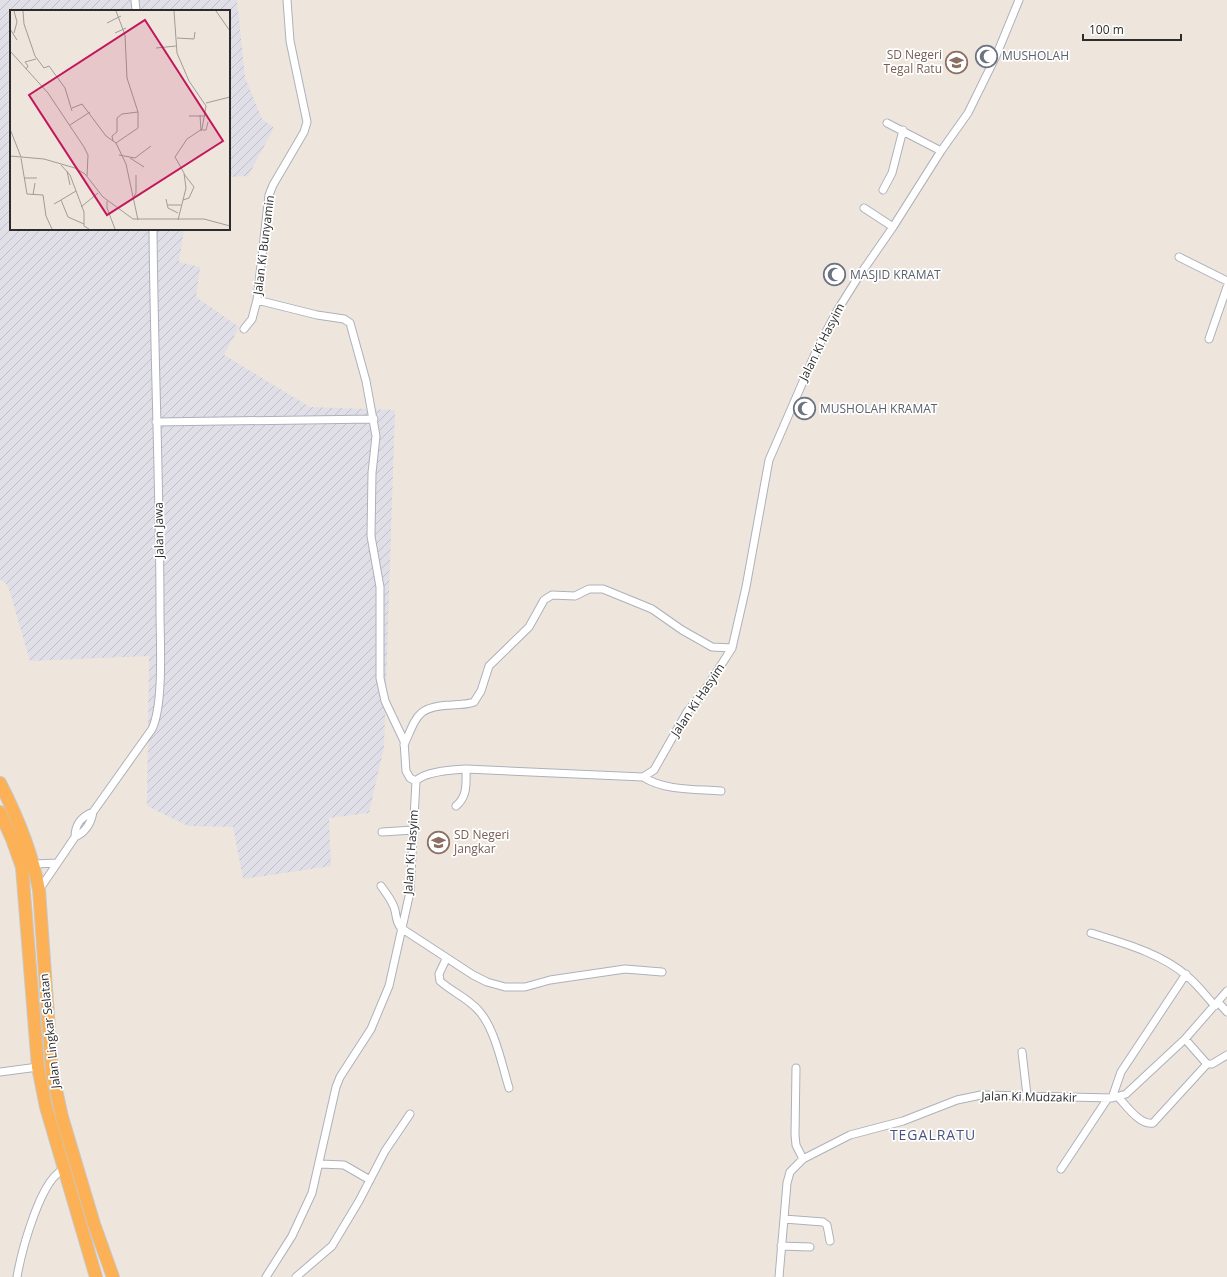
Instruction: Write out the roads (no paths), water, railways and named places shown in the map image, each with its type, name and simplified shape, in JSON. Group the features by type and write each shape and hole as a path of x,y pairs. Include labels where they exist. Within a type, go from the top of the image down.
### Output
{"highway":[{"name":"Jalan Lingkar Selatan","path":"0,783 16,813 22,867 38,1068 46,1107 63,1170 96,1277"},
{"name":"Jalan Lingkar Selatan","path":"0,812 18,835 34,864 39,890 52,1072 62,1117 94,1224 113,1277"}],"street":[{"path":"135,0 136,10"},
{"name":"Jalan Ki Bunyamin","path":"244,329 252,319 257,300 270,195 304,132 307,122 290,41 288,0"},
{"name":"Jalan Ki Hasyim","path":"642,777 654,770 687,712 707,687 732,648 746,587 765,480 773,449 818,347 837,311 941,151 972,107 996,56 1019,0"},
{"path":"887,123 941,151"},
{"path":"883,190 892,173 903,130"},
{"path":"864,208 893,227"},
{"name":"Jalan Jawa","path":"39,890 75,837 84,833 92,820 93,812 152,729 158,713 160,584 153,230"},
{"path":"1179,257 1227,281"},
{"path":"1210,339 1227,287"},
{"path":"257,300 317,315 348,320 366,381 374,419 376,443 372,474 371,536 380,587 380,678 385,702 404,741 406,771 410,778 416,781 424,776 446,771 466,769 642,777 649,781 669,786 721,791"},
{"path":"156,422 374,419"},
{"path":"404,746 415,720 421,711 439,705 474,702 481,691 489,666 529,627 544,600 552,595 575,596 590,589 603,589 652,609 682,630 712,647 732,648"},
{"path":"456,806 462,801 465,795 466,769"},
{"name":"Jalan Ki Hasyim","path":"266,1277 299,1224 312,1193 320,1164 336,1086 340,1077 371,1029 389,986 410,892 416,781"},
{"name":"Jalan Jawa","path":"75,837 75,829 84,815 93,812"},
{"path":"382,832 413,830"},
{"path":"34,864 58,863"},
{"path":"381,886 391,900 396,914 396,922 401,928 480,979 496,985 525,987 550,980 626,969 662,972"},
{"path":"1091,933 1145,951 1186,974 1216,1004 1227,1012"},
{"path":"446,958 440,974 440,981 472,1005 482,1015 498,1051 509,1088"},
{"path":"1061,1169 1113,1097 1121,1072 1186,974"},
{"path":"1113,1097 1126,1094 1185,1039 1227,991"},
{"path":"1185,1039 1208,1064"},
{"path":"1022,1052 1027,1095"},
{"path":"1113,1097 1140,1119 1145,1122 1153,1123 1208,1064 1217,1062 1227,1055"},
{"path":"0,1072 38,1068"},
{"path":"796,1068 795,1135 796,1145 803,1160"},
{"name":"Jalan Ki Mudzakir","path":"779,1277 788,1177 794,1168 803,1160 850,1135 903,1121 957,1100 981,1095 1113,1097"},
{"path":"296,1277 332,1246 385,1152 410,1114"},
{"path":"320,1164 344,1165 370,1180"},
{"path":"17,1277 28,1234 41,1198 54,1176 63,1170 78,1167"},
{"path":"784,1219 823,1222 827,1225 830,1241"},
{"path":"781,1246 810,1247"}],"place":[{"name":"MUSHOLAH","path":"986,56"},
{"name":"SD Negeri Tegal Ratu","path":"957,62"},
{"name":"MASJID KRAMAT","path":"835,275"},
{"name":"MUSHOLAH KRAMAT","path":"804,409"},
{"name":"SD Negeri Jangkar","path":"438,842"}],"district":[{"name":"TEGALRATU","path":"933,1135"}]}
